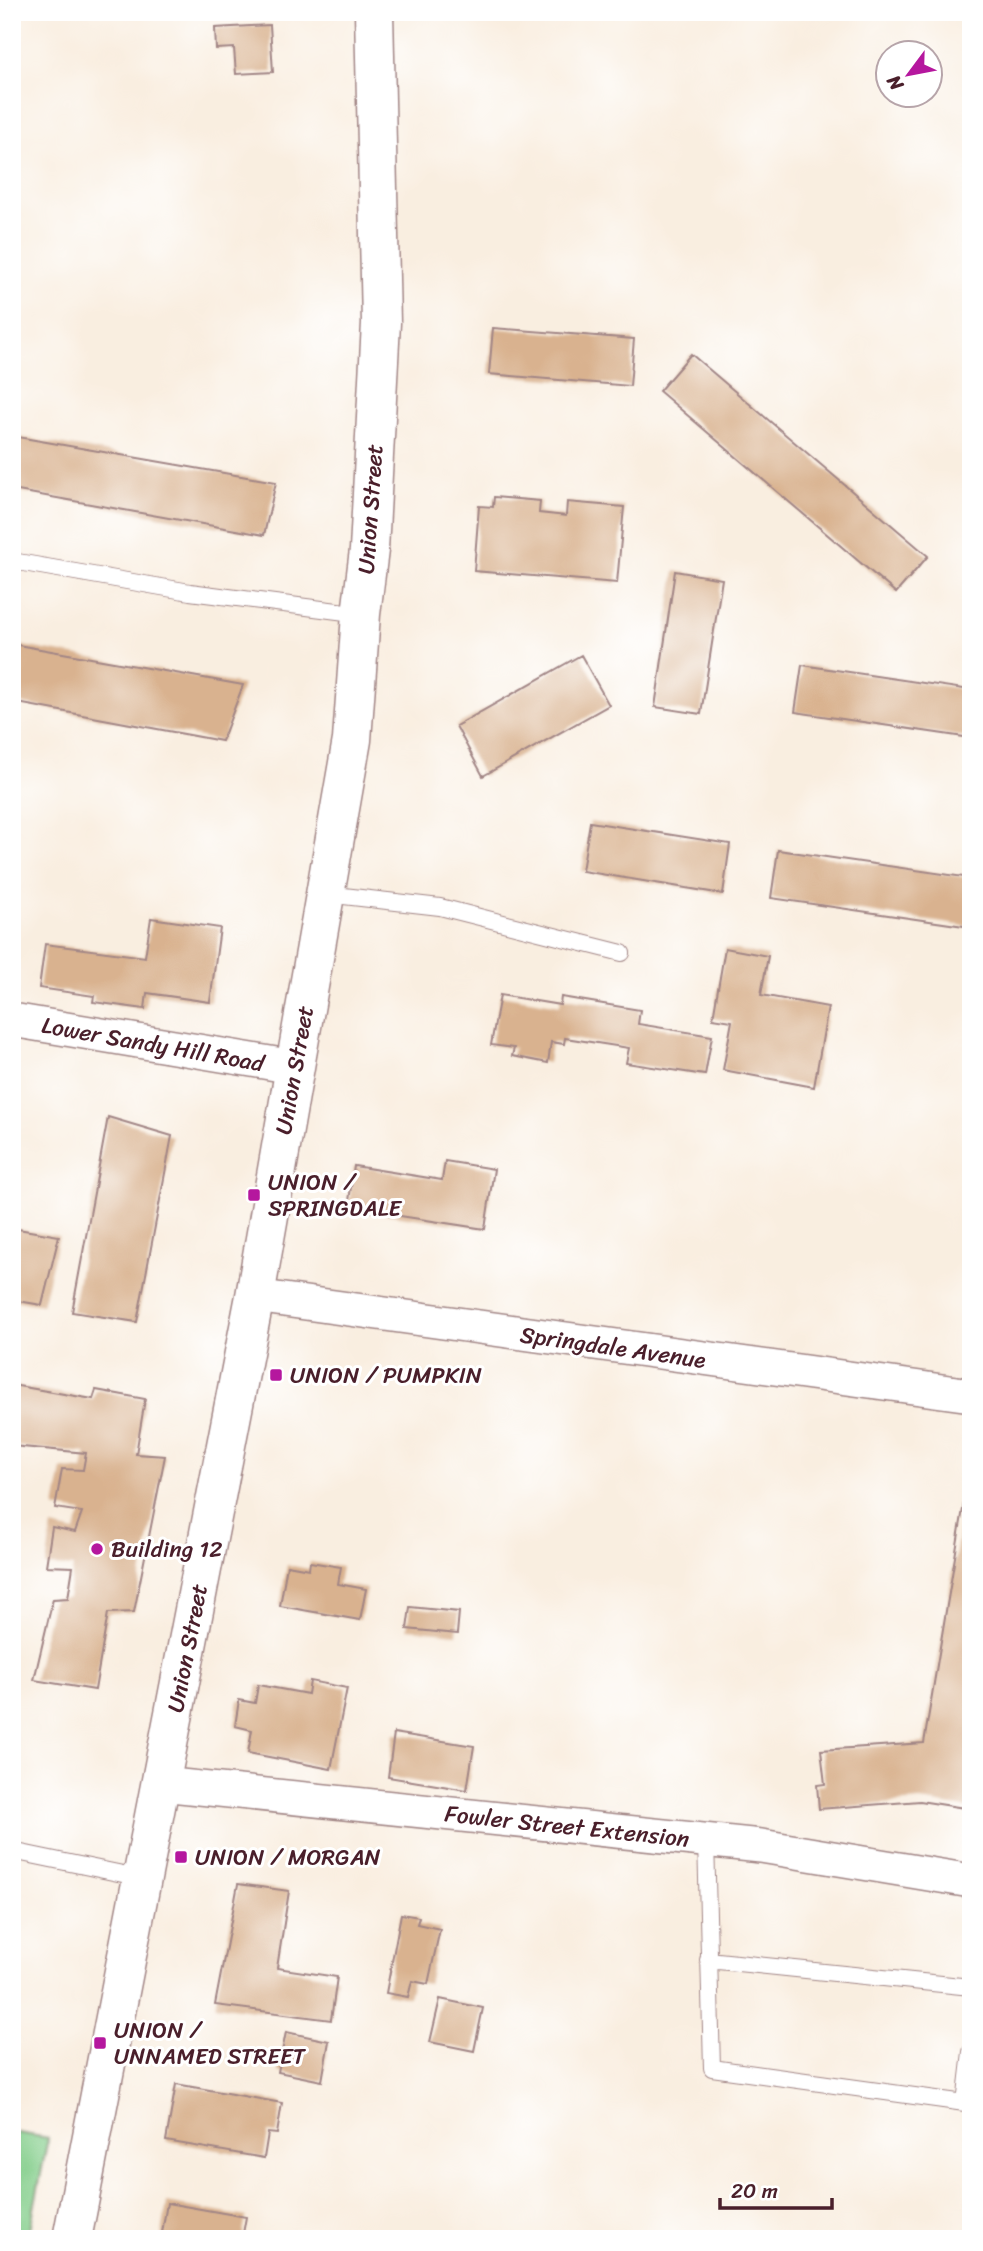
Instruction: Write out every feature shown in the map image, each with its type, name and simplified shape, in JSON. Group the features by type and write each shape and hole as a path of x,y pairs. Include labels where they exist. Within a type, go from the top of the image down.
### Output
{"main road":[{"name":"Union Street","path":"72,2239 255,1296 352,740 361,614 369,550 381,323 374,12"}],"street":[{"name":"Lower Sandy Hill Road","path":"12,1020 294,1067"},
{"name":"Springdale Avenue","path":"255,1296 971,1395"},
{"name":"Fowler Street Extension","path":"161,1784 761,1846 971,1881"}],"lane":[{"path":"12,561 190,592 361,614"},
{"path":"326,894 440,907 622,953"},
{"path":"706,1840 712,2068 965,2103 971,2052"},
{"path":"12,1851 142,1878"},
{"path":"708,1960 971,1987"}],"green space":[{"path":"12,2132 48,2138 28,2239 12,2239"}],"building":[{"path":"270,25 273,72 236,74 234,48 216,49 215,28"},
{"path":"493,328 634,339 630,386 489,374"},
{"path":"691,354 928,556 896,593 659,391"},
{"path":"12,436 276,482 264,535 12,490"},
{"path":"494,497 540,501 539,513 566,516 567,502 624,507 617,583 474,571 479,506 493,507"},
{"path":"675,571 722,579 701,714 655,707"},
{"path":"12,644 243,685 222,741 12,702"},
{"path":"581,655 609,705 483,776 456,726"},
{"path":"802,665 971,690 971,738 795,712"},
{"path":"590,822 730,844 723,894 582,871"},
{"path":"778,850 971,878 971,927 771,898"},
{"path":"151,918 220,928 210,1002 147,993 145,1009 93,1002 94,996 39,988 45,944 145,957"},
{"path":"725,948 768,956 761,995 828,1007 814,1087 723,1070 732,1021 713,1018"},
{"path":"500,995 560,1005 561,997 640,1010 638,1024 712,1036 705,1075 626,1063 629,1048 565,1038 564,1044 551,1042 548,1063 512,1056 514,1048 491,1045"},
{"path":"108,1117 172,1136 137,1322 72,1312"},
{"path":"445,1161 494,1169 485,1229 348,1208 354,1166 442,1180"},
{"path":"12,1228 59,1236 42,1305 12,1300"},
{"name":"Building 12","path":"12,1385 93,1399 96,1390 145,1399 136,1454 165,1456 134,1612 108,1613 95,1690 34,1680 53,1599 68,1598 73,1567 46,1566 52,1527 75,1532 82,1512 55,1508 62,1469 83,1470 86,1453 12,1446"},
{"path":"969,1473 971,1809 920,1801 819,1809 817,1785 825,1784 821,1750 924,1743"},
{"path":"310,1562 341,1567 338,1584 366,1589 360,1620 280,1606 287,1565 309,1569"},
{"path":"410,1607 459,1612 457,1634 407,1629"},
{"path":"310,1681 347,1688 331,1769 248,1753 252,1730 235,1726 239,1700 255,1703 258,1685 308,1694"},
{"path":"394,1733 474,1746 467,1790 388,1777"},
{"path":"238,1884 289,1891 277,1968 337,1977 331,2020 215,2005"},
{"path":"401,1914 419,1917 417,1924 440,1929 428,1984 412,1981 408,1997 386,1993"},
{"path":"440,1999 483,2008 474,2051 430,2042"},
{"path":"286,2032 329,2041 322,2081 278,2072"},
{"path":"176,2084 282,2103 277,2134 268,2133 264,2158 166,2141"},
{"path":"167,2203 246,2217 242,2239 161,2239"}],"place":[{"name":"UNION / SPRINGDALE","path":"254,1195"},
{"name":"UNION / PUMPKIN","path":"276,1375"},
{"name":"Building 12","path":"97,1549"},
{"name":"UNION / MORGAN","path":"181,1857"},
{"name":"UNION / UNNAMED STREET","path":"100,2043"}]}
